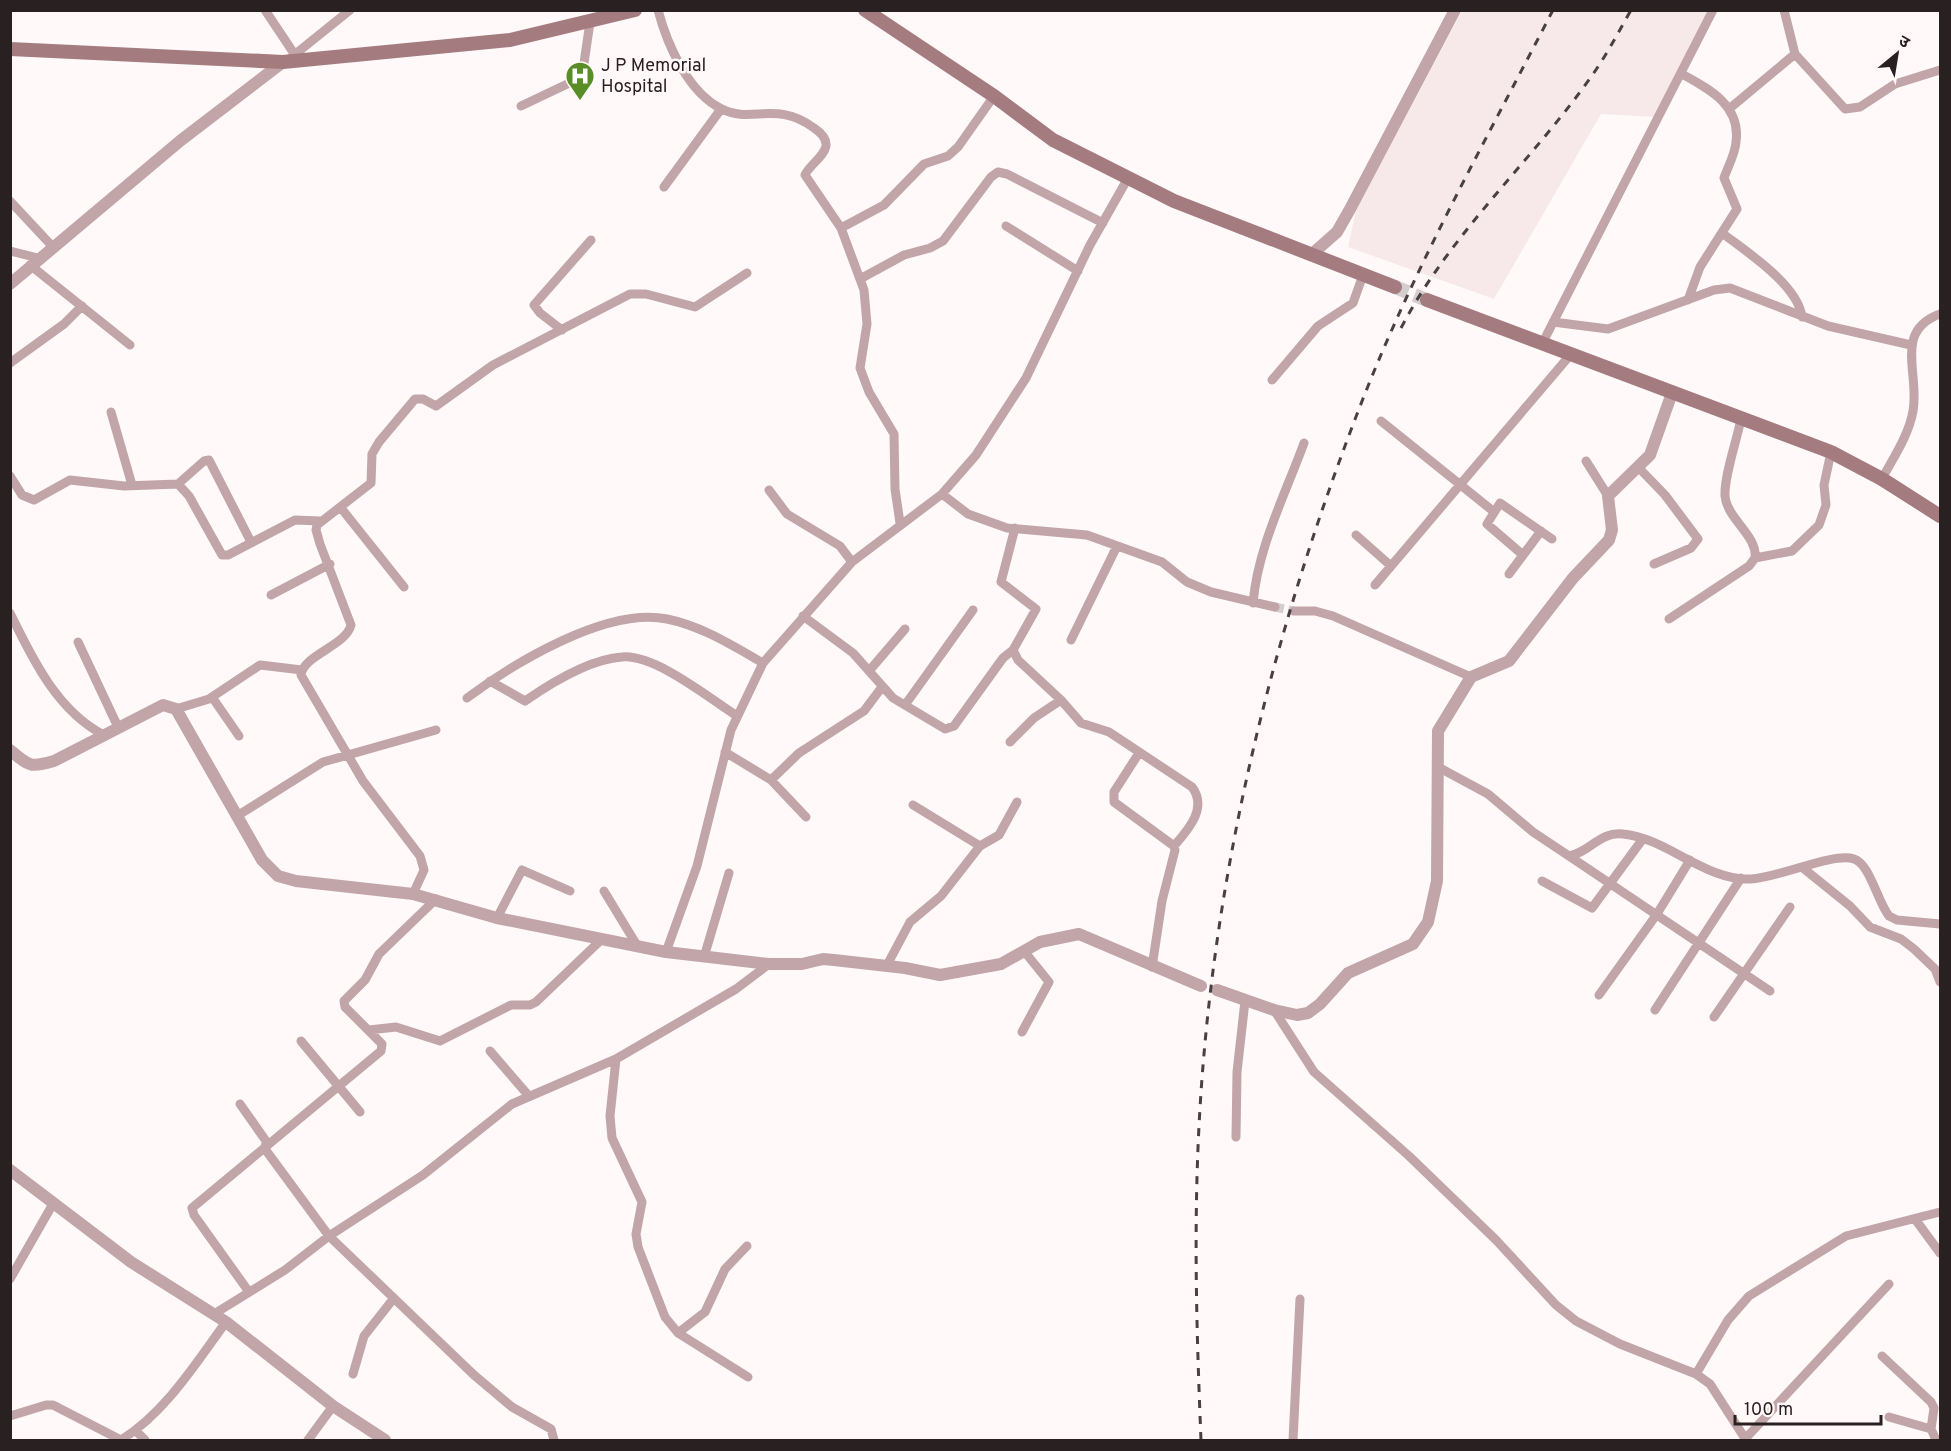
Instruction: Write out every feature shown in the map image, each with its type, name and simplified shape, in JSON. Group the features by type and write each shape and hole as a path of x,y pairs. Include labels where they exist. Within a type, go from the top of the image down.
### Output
{"main road":[{"path":"10,49 289,59 510,40 634,10"},
{"path":"865,10 994,96 1053,140 1174,201 1395,287"},
{"path":"1427,300 1741,419 1781,431 1831,452 1882,479 1941,516"}],"street":[{"path":"265,10 289,59"},
{"path":"10,284 34,261 180,141 350,10"},
{"path":"658,10 673,55 697,87 721,109 734,113 789,114 801,118 820,132 826,141 826,149 805,176 841,228 860,279 867,311 860,368 869,392 894,434 900,523"},
{"path":"1311,255 1337,232 1455,10"},
{"path":"1542,344 1713,10"},
{"path":"1784,10 1795,54 1840,106 1849,110 1860,107 1895,84 1940,74"},
{"path":"521,106 582,77 590,22"},
{"path":"1730,109 1795,54"},
{"path":"1682,74 1711,90 1730,109 1737,131 1736,144 1725,183 1737,207 1700,267 1688,300"},
{"path":"841,228 884,205 924,164 948,156 958,147 994,96"},
{"path":"664,187 721,109"},
{"path":"860,279 896,258 930,248 943,241 991,177 998,172 1007,174 1103,224"},
{"path":"666,952 697,866 725,752 737,716 763,663 852,562 900,523 942,494 976,455 1018,393 1078,271 1128,178"},
{"path":"10,201 52,246"},
{"path":"1006,226 1078,271"},
{"path":"1722,233 1757,260 1796,298 1802,317"},
{"path":"562,330 540,313 534,305 591,240"},
{"path":"10,251 34,261 82,306 130,345"},
{"path":"413,894 424,870 420,856 346,755 301,675 302,670 350,630 348,611 315,530 321,521 371,483 372,454 379,442 415,399 423,399 433,406 483,371 635,293 692,306 747,273"},
{"path":"1272,380 1318,326 1353,303 1363,275"},
{"path":"1553,322 1608,329 1714,290 1730,288 1802,317 1848,332 1911,345"},
{"path":"10,363 64,324 82,306"},
{"path":"1882,479 1903,440 1913,410 1911,345 1917,328 1941,314"},
{"path":"1376,585 1570,354"},
{"path":"1608,496 1650,455 1672,393"},
{"path":"111,412 132,485"},
{"path":"1669,619 1749,567 1755,558 1753,547 1729,511 1725,496 1741,419"},
{"path":"1381,421 1493,512"},
{"path":"1253,603 1256,578 1263,552 1304,443"},
{"path":"1755,558 1792,551 1819,525 1826,505 1824,484 1831,452"},
{"path":"10,476 22,495 34,500 70,480 132,485 178,484 204,461 209,460 251,542"},
{"path":"1217,990 1274,1010 1297,1015 1308,1012 1320,1004 1348,974 1406,948 1424,930 1437,881 1438,731 1471,677 1509,662 1573,578 1609,540 1612,530 1608,496 1586,460"},
{"path":"1638,467 1665,495 1698,539 1691,548 1654,564"},
{"path":"178,484 189,496 222,555 228,555 296,520 321,521"},
{"path":"769,490 787,514 840,546 852,562"},
{"path":"942,494 968,514 1015,528 1076,533 1162,562 1187,582 1211,592 1275,607"},
{"path":"1523,555 1488,526 1487,521 1499,504 1504,504 1552,539"},
{"path":"341,508 404,588"},
{"path":"803,616 853,653 882,687 905,705 940,727 950,729 1004,658 1013,650 1036,609 1001,582 1015,528"},
{"path":"1509,574 1541,531"},
{"path":"1356,535 1391,566"},
{"path":"1071,640 1117,546"},
{"path":"271,594 330,564"},
{"path":"905,705 973,610"},
{"path":"1294,611 1315,611 1333,616 1471,677"},
{"path":"10,613 40,670 72,714 104,735"},
{"path":"467,698 490,681 562,641 596,627 650,617 682,622 715,635 763,663"},
{"path":"869,671 905,629"},
{"path":"78,642 118,727"},
{"path":"1013,650 1018,660 1087,727 1109,732 1192,787 1197,794 1195,822 1174,846 1174,855 1162,901 1152,967"},
{"path":"490,681 525,701 580,669 621,657 633,658 668,672 737,716"},
{"path":"10,750 29,766 35,767 54,761 163,705 176,708 212,697 260,665 302,670"},
{"path":"771,780 799,753 864,711 882,687"},
{"path":"212,697 239,736"},
{"path":"1010,742 1034,718 1061,700"},
{"path":"176,708 262,860 278,876 296,881 413,894 497,918 638,947 769,964 834,960 905,968 940,975 960,974 1000,964 1048,939 1079,934 1201,986"},
{"path":"237,816 310,769 346,755 436,730"},
{"path":"725,752 771,780 806,817"},
{"path":"1139,753 1114,792 1114,802 1174,846"},
{"path":"1438,767 1488,794 1533,832 1770,990"},
{"path":"886,967 910,922 941,896 980,846 999,835 1017,802"},
{"path":"913,805 980,846"},
{"path":"1569,856 1612,834 1623,834 1740,878 1768,878 1838,858 1858,861 1884,910 1897,920"},
{"path":"1542,881 1592,908 1642,840"},
{"path":"1599,995 1657,914 1689,860"},
{"path":"1803,868 1856,910 1866,925 1907,943 1935,969 1941,982"},
{"path":"497,918 522,870 570,891"},
{"path":"704,957 729,873"},
{"path":"1655,1010 1740,878"},
{"path":"603,891 638,947"},
{"path":"249,1292 194,1215 192,1208 381,1051 382,1044 345,1007 344,1001 365,980 379,954 436,899"},
{"path":"1714,1017 1790,907"},
{"path":"1876,930 1897,920 1941,924"},
{"path":"369,1030 396,1026 440,1041 512,1005 530,1005 536,1002 602,939"},
{"path":"1022,1032 1049,982 1024,951"},
{"path":"214,1314 285,1270 329,1236 423,1175 512,1104 528,1095 616,1059 736,989 769,964"},
{"path":"1236,1137 1237,1072 1245,1000"},
{"path":"1274,1010 1314,1072 1409,1156 1496,1240 1556,1305 1576,1321 1620,1344 1696,1374 1715,1391 1746,1440 1889,1284"},
{"path":"300,1041 360,1112"},
{"path":"490,1051 528,1095"},
{"path":"616,1059 610,1116 612,1138 642,1202 636,1234 638,1247 665,1317 678,1333 748,1377"},
{"path":"240,1104 266,1141 264,1149"},
{"path":"264,1149 329,1236 474,1375 512,1407 551,1429 554,1440"},
{"path":"10,1170 131,1262 226,1322 333,1406 385,1440"},
{"path":"10,1280 54,1202"},
{"path":"1696,1374 1728,1320 1749,1296 1846,1236 1941,1212"},
{"path":"1915,1219 1941,1253"},
{"path":"678,1333 705,1312 725,1269 747,1246"},
{"path":"353,1374 364,1336 394,1298"},
{"path":"1293,1440 1300,1299"},
{"path":"10,1416 53,1405 121,1440 136,1431 197,1362 226,1322"},
{"path":"1882,1356 1931,1402 1934,1408 1931,1429 1936,1440"},
{"path":"308,1440 333,1406"},
{"path":"1889,1418 1931,1429"},
{"path":"136,1431 145,1440"}],"shaded area":[{"path":"1462,11 1708,11 1656,117 1601,114 1494,299 1348,247 1356,210"}],"tunnel":[{"path":"1395,287 1427,300"},
{"path":"1275,607 1294,611"}],"railway":[{"path":"1201,1440 1196,1221 1204,1053 1229,865 1248,772 1297,588 1326,498 1359,409 1402,307 1450,207 1553,10"},
{"path":"1401,328 1443,261 1591,77 1631,10"}],"place":[{"name":"J P Memorial Hospital","path":"580,102"}]}
